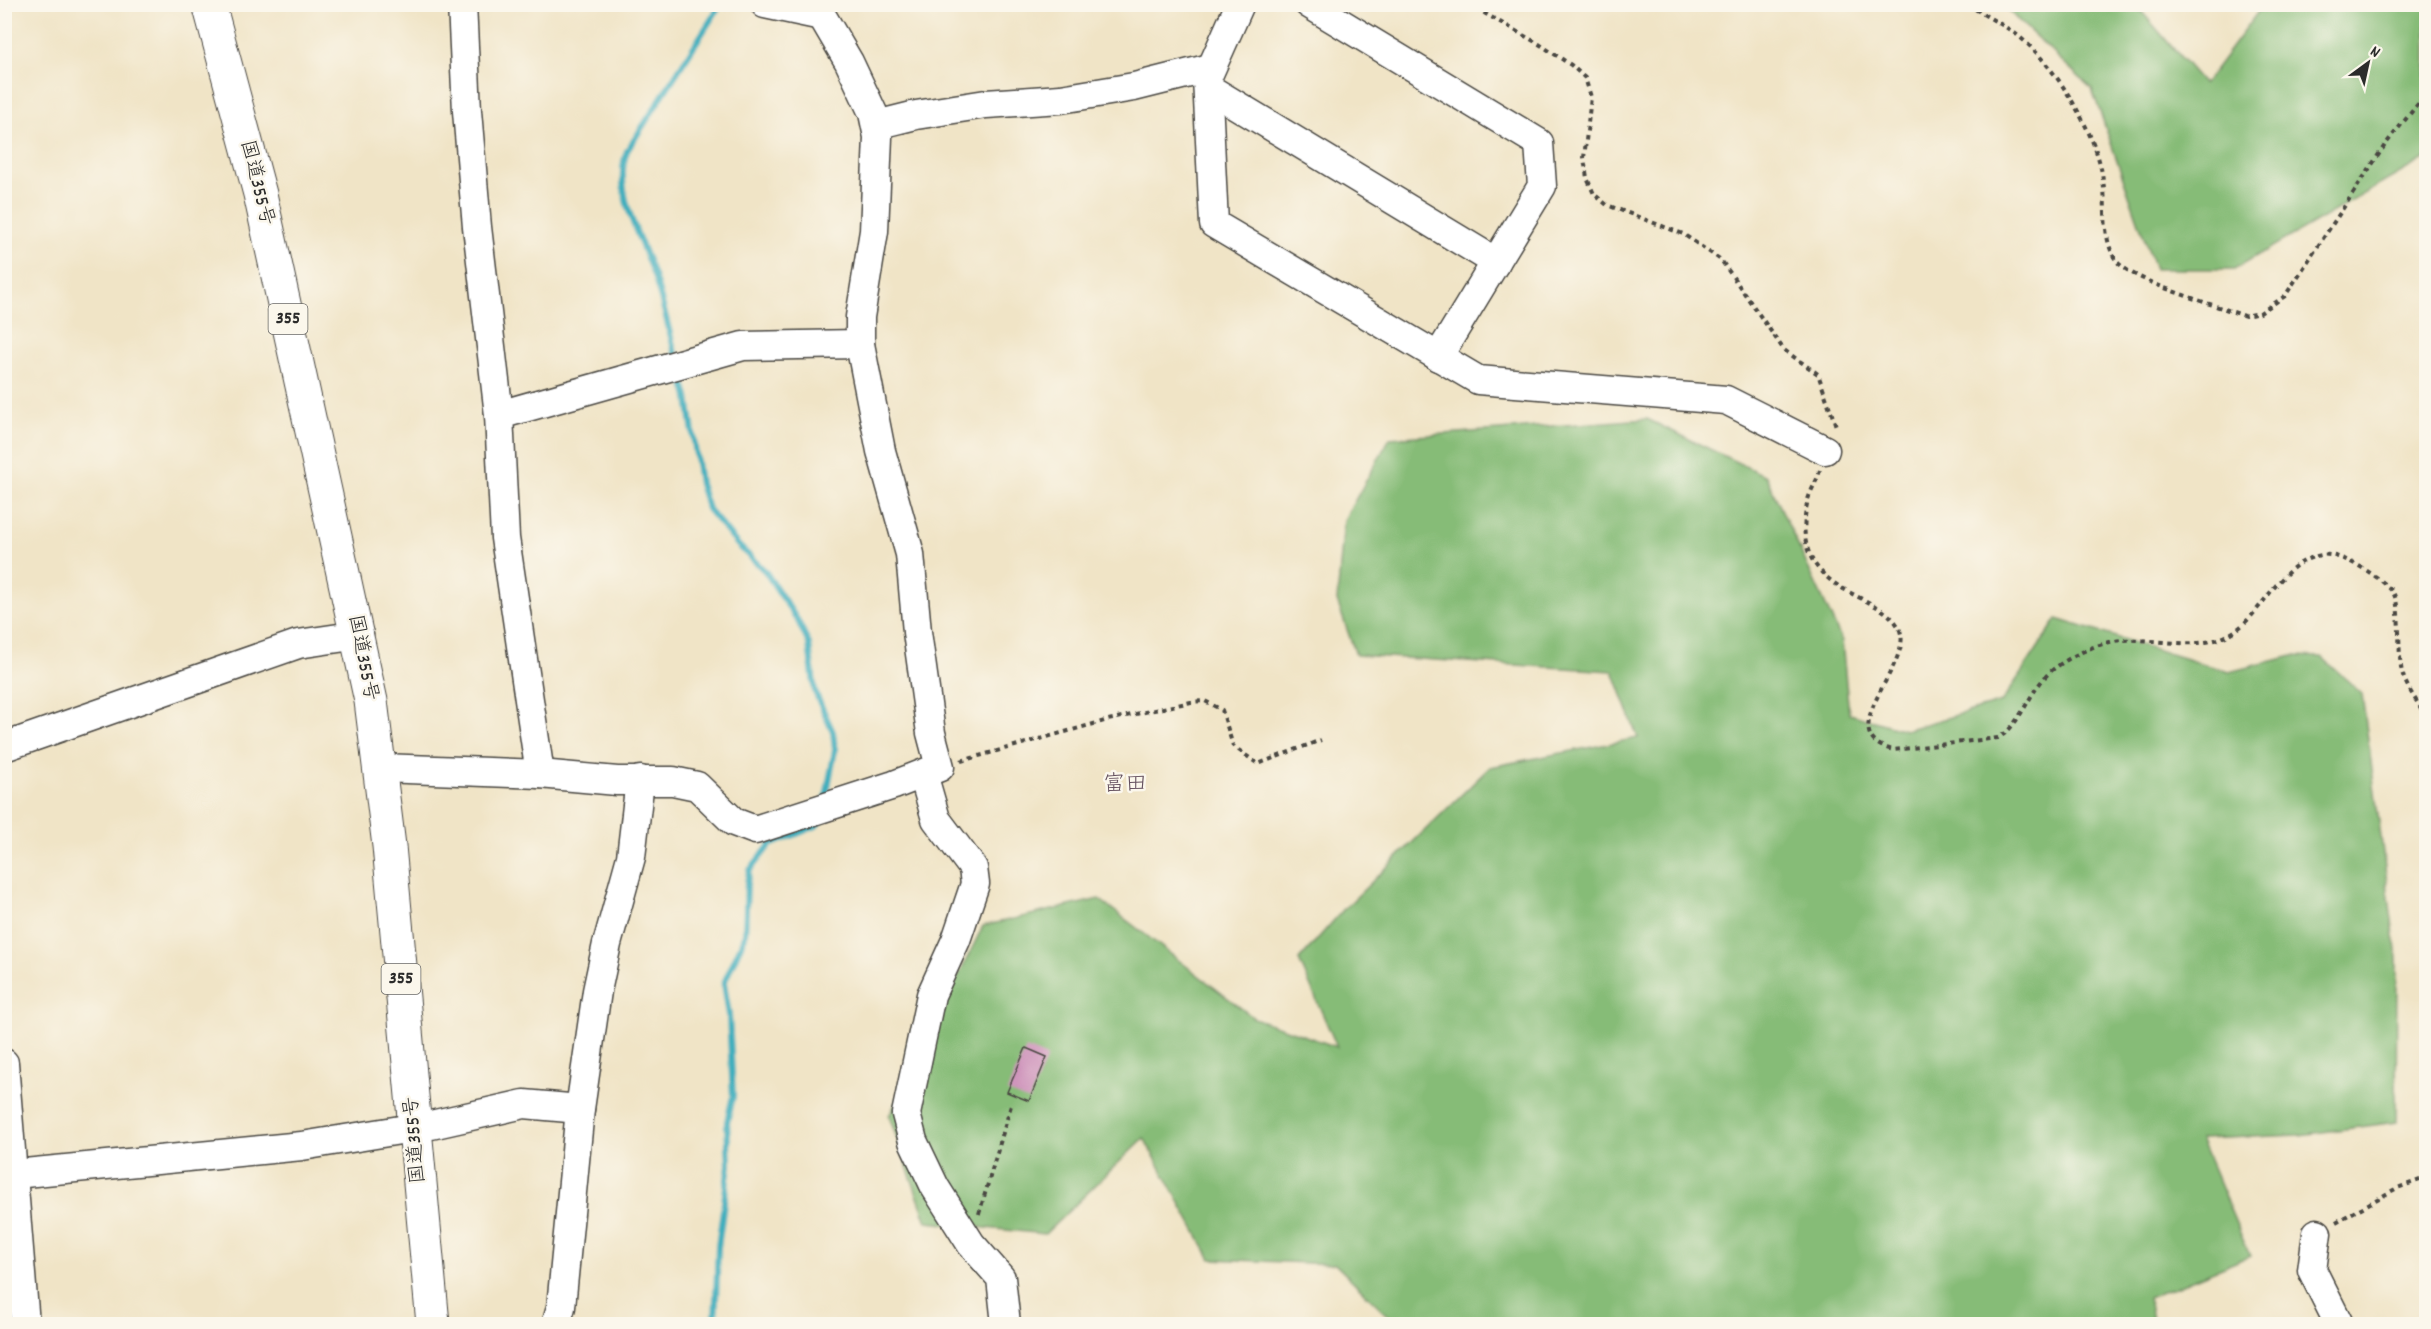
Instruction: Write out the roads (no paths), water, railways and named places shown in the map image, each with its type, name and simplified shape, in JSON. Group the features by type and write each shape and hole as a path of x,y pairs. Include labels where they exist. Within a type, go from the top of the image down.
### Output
{"highway":[{"name":"国道355号","path":"209,4 260,194 359,635 381,768 433,1324"}],"street":[{"path":"462,4 476,216 498,416 505,538 511,591 540,774"},
{"path":"765,4 822,16 849,62 873,113 876,125 878,137 874,231 860,317 860,344 881,451 910,554 917,632 931,733 931,770 936,819 973,868 975,884 969,908 931,995 906,1114 913,1141 935,1187 971,1244 1001,1278 1005,1324"},
{"path":"1240,4 1209,78 1214,224 1478,380 1726,400 1825,450"},
{"path":"1309,4 1539,143 1542,186 1438,357"},
{"path":"876,125 916,115 986,104 1061,99 1209,78 1496,262"},
{"path":"498,416 743,346 860,344"},
{"path":"4,747 298,644 359,635"},
{"path":"381,768 540,774 617,781 673,781 697,786 734,822 755,830 931,770"},
{"path":"556,1324 561,1307 580,1109 607,944 632,857 640,780"},
{"path":"4,1063 9,1174 24,1324"},
{"path":"9,1174 302,1146 415,1128 524,1104 580,1109"},
{"path":"2317,1233 2312,1270 2339,1324"}],"waterway":[{"path":"676,357 654,276 630,214 623,182 623,166 627,151 721,4"},
{"path":"681,373 688,397 700,484 708,509 738,545 765,571 798,621 809,644 815,692 833,732 835,750 826,797"},
{"path":"715,1324 718,1247 729,1165 727,1122 733,1096 729,1015 724,983 745,936 747,882 750,870 770,845 816,826 820,821"}],"district":[{"name":"富田","path":"1125,785"}]}
